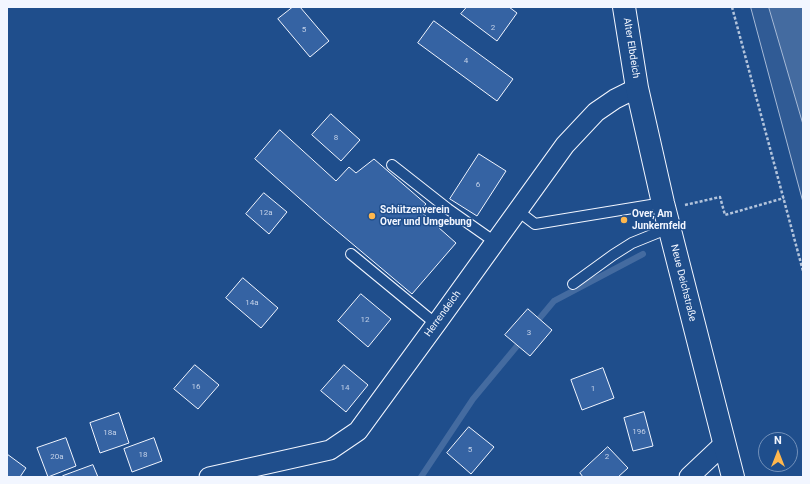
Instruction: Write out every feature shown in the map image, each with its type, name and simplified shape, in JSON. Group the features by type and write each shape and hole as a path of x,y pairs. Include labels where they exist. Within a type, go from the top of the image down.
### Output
{"street":[{"name":"Alter Elbdeich","path":"624,7 637,88"},
{"name":"Herrendeich","path":"210,477 330,450 358,431 565,145 596,112 615,99 637,88"},
{"name":"Neue Deichstraße","path":"637,88 665,213 733,477"},
{"path":"689,477 724,444"}],"lane":[{"path":"392,165 448,209 495,242"},
{"path":"518,211 535,224 665,213"},
{"path":"573,284 632,243 665,213"},
{"path":"350,254 436,324"}],"path":[{"path":"732,7 803,271"},
{"path":"665,213 720,197 725,215 784,198"}],"shaded area":[{"path":"751,7 803,7 803,202"},
{"path":"769,7 803,7 803,124"}],"building":[{"path":"293,7 300,7 329,41 310,57 278,19"},
{"path":"467,7 509,7 517,13 497,41 461,14"},
{"path":"434,21 513,79 497,101 418,43"},
{"path":"331,114 360,140 341,161 312,135"},
{"name":"Schützenverein Over und Umgebung","path":"280,130 336,181 349,167 356,173 374,159 426,204 420,211 456,243 412,294 324,220 255,159"},
{"path":"479,154 506,171 477,216 450,199"},
{"path":"264,193 287,212 269,234 246,214"},
{"path":"243,278 278,308 261,328 226,298"},
{"path":"361,294 391,319 368,347 338,321"},
{"path":"528,309 552,330 530,356 505,335"},
{"path":"195,365 219,385 198,409 174,389"},
{"path":"344,365 368,385 346,412 321,391"},
{"path":"603,368 614,398 582,410 571,380"},
{"path":"644,412 653,446 633,451 624,418"},
{"path":"119,413 129,443 100,453 90,423"},
{"path":"469,427 494,447 471,474 447,453"},
{"path":"66,438 76,466 48,477 37,448"},
{"path":"154,438 162,461 132,472 124,449"},
{"path":"608,447 628,468 618,477 583,477 580,473"},
{"path":"7,454 26,468 20,477 7,477"},
{"path":"93,465 98,477 63,476"}],"waterway":[{"path":"534,325 554,301 643,254"},
{"path":"421,477 473,399 522,340"}],"place":[{"name":"Schützenverein Over und Umgebung","path":"372,216"},
{"name":"Over, Am Junkernfeld","path":"624,220"}]}
